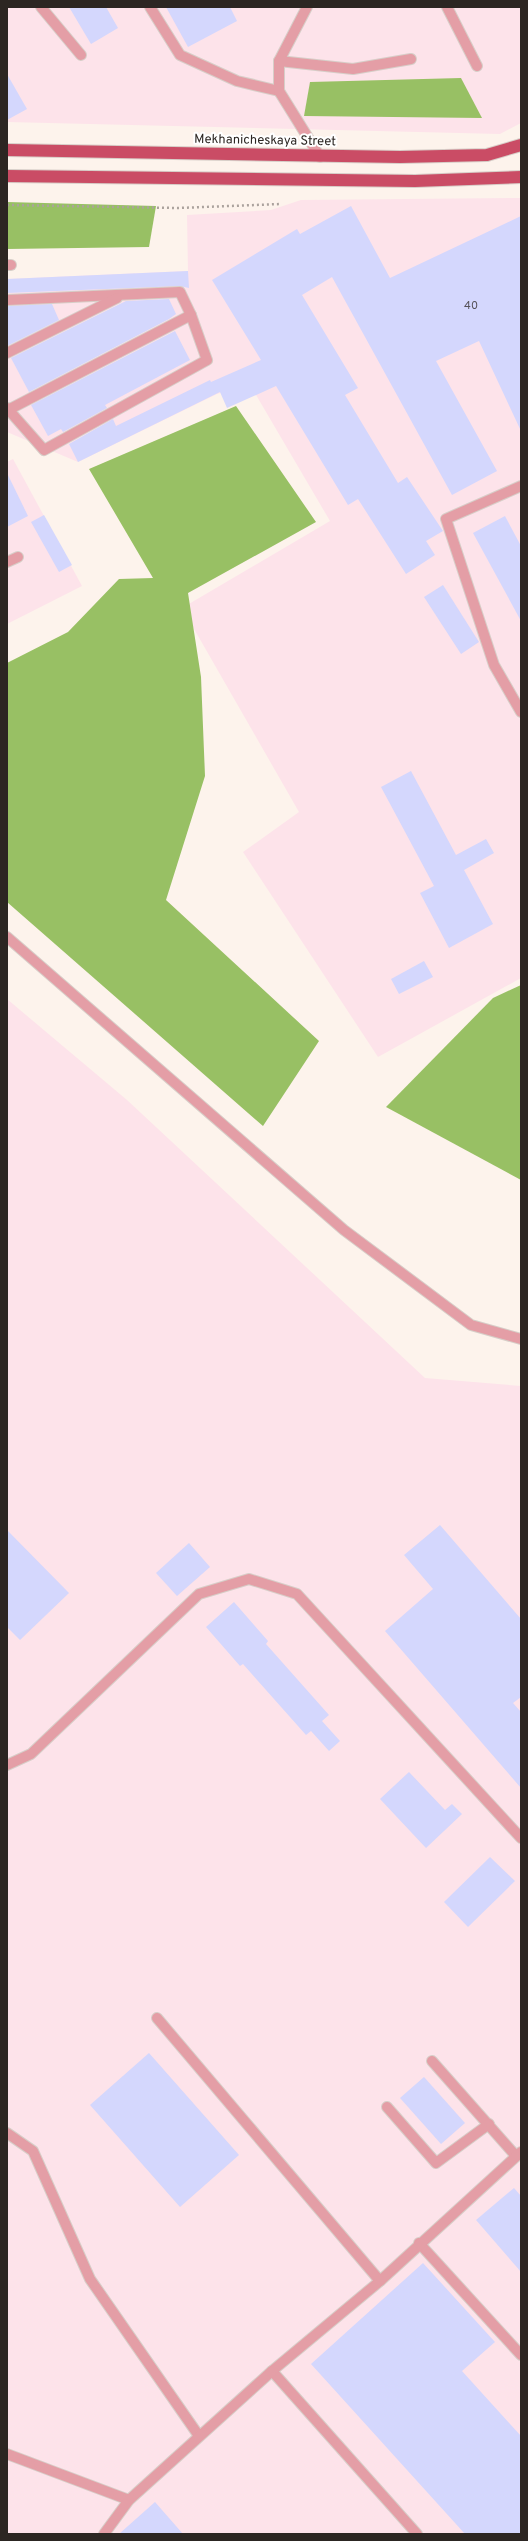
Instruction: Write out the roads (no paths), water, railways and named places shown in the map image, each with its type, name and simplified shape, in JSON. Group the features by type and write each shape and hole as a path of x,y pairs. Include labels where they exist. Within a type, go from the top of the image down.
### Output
{"main road":[{"name":"Mekhanicheskaya Street","path":"7,150 320,157 464,157 487,155 521,145"},
{"path":"7,176 416,181 521,177"}],"lane":[{"path":"41,7 81,55"},
{"path":"150,7 180,55 237,81 279,91"},
{"path":"307,7 279,62 279,91 320,157"},
{"path":"447,7 477,66"},
{"path":"279,62 353,69 411,59"},
{"path":"7,300 118,297 180,292 191,315 207,360 44,450 8,409 191,315"},
{"path":"7,353 118,297"},
{"path":"521,486 446,519 494,665 521,712"},
{"path":"7,562 18,557"},
{"path":"7,937 344,1230 471,1325 521,1339"},
{"path":"7,1765 31,1754 199,1594 248,1579 297,1594 521,1838"},
{"path":"156,2018 380,2281"},
{"path":"104,2534 129,2500 272,2371 380,2281 419,2243 519,2154 489,2124 432,2061"},
{"path":"387,2107 436,2163 489,2124"},
{"path":"7,2133 33,2151 90,2279 199,2436"},
{"path":"419,2243 521,2355"},
{"path":"272,2371 417,2534"},
{"path":"7,2454 129,2500"}]}
